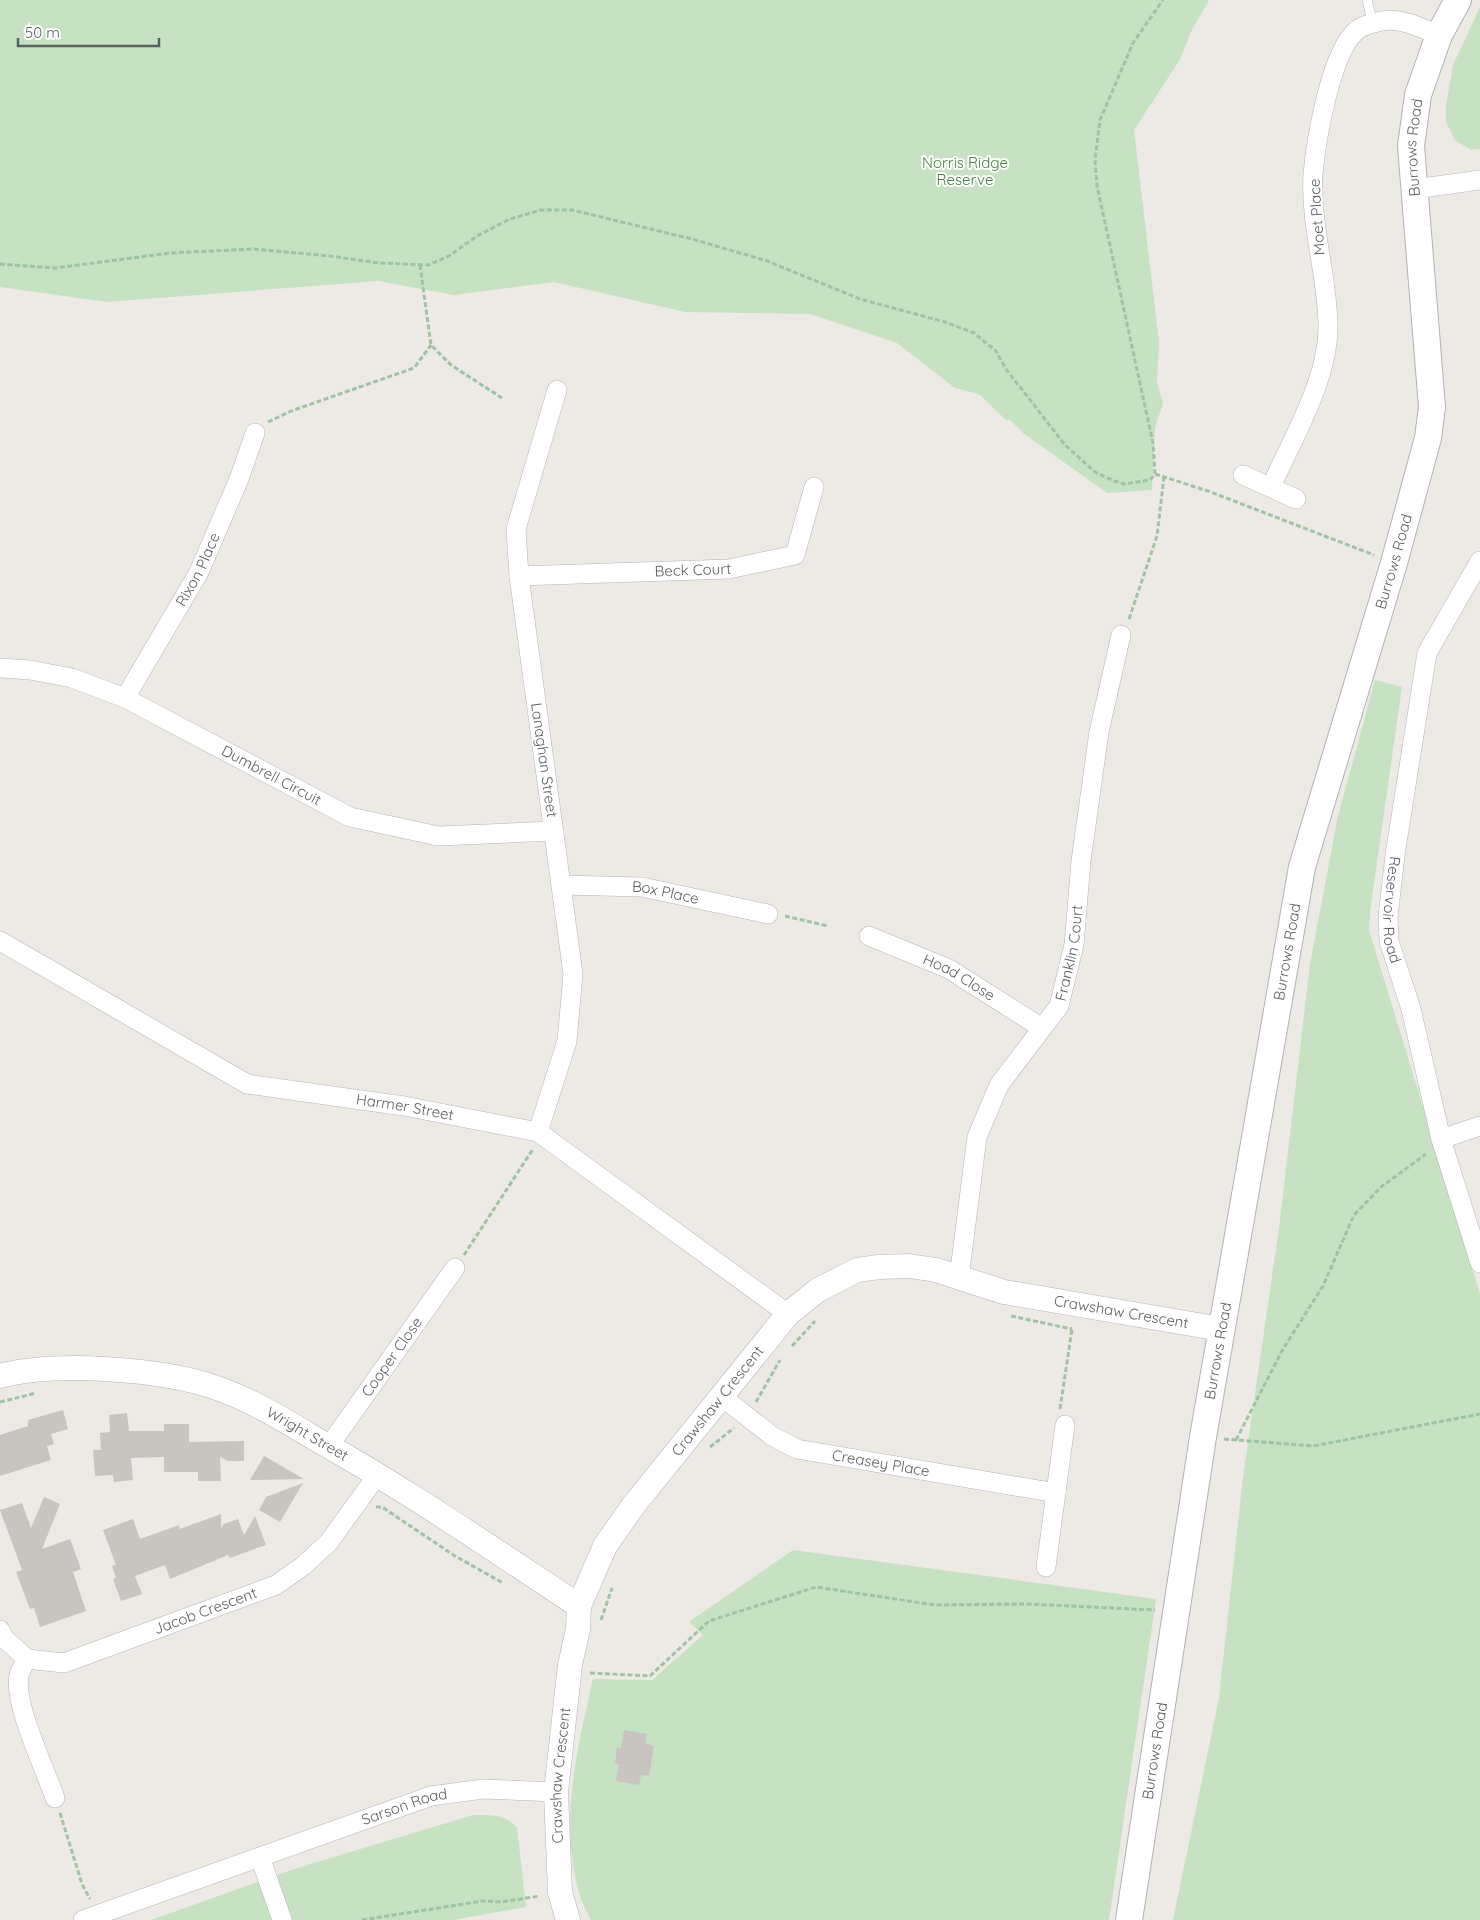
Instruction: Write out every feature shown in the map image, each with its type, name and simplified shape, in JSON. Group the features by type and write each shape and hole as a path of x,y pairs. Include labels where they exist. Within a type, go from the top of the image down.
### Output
{"main road":[{"name":"Burrows Road","path":"1129,1920 1221,1329 1302,867 1394,563 1428,438 1432,407 1410,146 1418,95 1439,35 1458,0"}],"street":[{"name":"Moet Place","path":"1271,487 1323,370 1328,324 1317,237 1313,174 1329,84 1344,45 1357,30 1387,20 1402,22 1439,35"},
{"path":"1415,190 1480,180"},
{"name":"Lanaghan Street","path":"536,1140 567,1042 573,974 519,576 516,529 557,390"},
{"name":"Rixon Place","path":"125,698 199,572 239,479 255,433"},
{"path":"1243,475 1296,499"},
{"name":"Beck Court","path":"519,576 729,569 795,555 814,487"},
{"name":"Reservoir Road","path":"1480,562 1427,653 1394,855 1388,917 1389,941 1411,1009 1441,1138 1480,1263"},
{"name":"Franklin Court","path":"959,1278 976,1137 999,1085 1059,1006 1074,945 1081,861 1099,732 1121,636"},
{"name":"Dumbrell Circuit","path":"0,668 30,670 72,678 125,698 350,817 438,836 554,831"},
{"name":"Box Place","path":"561,886 642,887 773,914"},
{"name":"Hoad Close","path":"870,936 949,969 1042,1028"},
{"name":"Harmer Street","path":"0,941 247,1084 404,1106 536,1140 788,1314"},
{"path":"1441,1138 1480,1126"},
{"name":"Cooper Close","path":"329,1446 459,1261"},
{"name":"Crawshaw Crescent","path":"568,1920 560,1892 556,1792 570,1665 578,1629 579,1606 605,1546 633,1506 788,1314 818,1290 857,1270 909,1266 936,1270 1004,1292 1074,1318 1221,1329"},
{"name":"Wright Street","path":"1,1372 78,1369 121,1370 168,1376 215,1388 252,1403 378,1474 579,1606"},
{"name":"Creasey Place","path":"721,1396 772,1436 798,1449 1056,1493"},
{"path":"1046,1567 1056,1493 1062,1420"},
{"name":"Jacob Crescent","path":"27,1658 64,1663 276,1585 304,1566 329,1542 378,1474"},
{"path":"0,1630 3,1637 27,1658 18,1676 20,1694 34,1745 55,1798"},
{"name":"Sarson Road","path":"90,1917 431,1796 482,1789 556,1792"},
{"path":"260,1857 282,1920"}],"lane":[{"path":"1367,0 1373,24"}],"path":[{"path":"0,264 55,268 170,253 253,249 330,256 379,263 428,265 449,256 477,236 510,219 541,210 572,210 692,239 767,261 860,299 945,322 974,333 996,351 1006,369 1065,445 1095,472 1124,484 1150,480 1155,474 1153,443 1097,186 1095,159 1100,120 1133,43 1163,0"},
{"path":"420,265 431,346 451,364 502,398"},
{"path":"255,433 271,420 291,411 414,368 431,346"},
{"path":"1155,474 1208,491 1394,563"},
{"path":"1121,636 1132,611 1157,536 1164,477"},
{"path":"773,914 828,926"},
{"path":"1236,1440 1283,1349 1322,1286 1354,1215 1381,1187 1420,1160 1441,1138"},
{"path":"459,1261 536,1140"},
{"path":"1002,1313 1031,1322 1074,1318 1062,1420"},
{"path":"790,1348 816,1320"},
{"path":"703,1452 739,1425 783,1355"},
{"path":"0,1402 38,1393"},
{"path":"1226,1440 1313,1446 1480,1414"},
{"path":"359,1502 367,1507 382,1507 455,1556 507,1586"},
{"path":"578,1629 596,1632 612,1587"},
{"path":"588,1683 589,1673 650,1676 710,1621 816,1587 935,1605 1026,1604 1153,1610"},
{"path":"55,1798 82,1884 90,1917"},
{"path":"362,1920 482,1901 501,1902 560,1892"}],"green space":[{"name":"Norris Ridge Reserve","path":"0,0 1209,0 1192,30 1179,61 1134,130 1159,342 1157,383 1163,403 1155,428 1152,490 1107,493 1023,433 1009,419 1007,421 979,394 955,388 897,343 810,314 685,312 554,282 454,295 378,281 107,302 0,287"},
{"path":"1480,7 1480,149 1471,150 1455,140 1446,122 1446,106 1453,65"},
{"path":"1375,680 1402,687 1370,911 1369,930 1480,1294 1480,1920 1173,1920 1219,1698 1243,1477 1279,1228 1310,964 1338,816"},
{"path":"793,1550 1156,1599 1109,1920 591,1920 579,1892 573,1862 570,1836 570,1809 577,1756 593,1679 652,1680 703,1635 689,1622"},
{"path":"473,1815 502,1817 517,1827 526,1907 453,1920 151,1920 291,1870"}],"building":[{"path":"63,1410 68,1429 51,1434 54,1444 47,1446 51,1460 0,1476 0,1435 28,1426 28,1420"},
{"path":"127,1413 129,1431 164,1431 164,1424 189,1424 189,1442 244,1441 244,1461 228,1461 220,1457 221,1481 198,1481 198,1472 164,1472 164,1457 131,1458 133,1480 114,1482 113,1475 95,1476 93,1450 101,1450 100,1433 110,1432 109,1415"},
{"path":"264,1456 304,1479 250,1480"},
{"path":"303,1483 280,1522 259,1510 266,1497"},
{"path":"44,1497 60,1504 42,1549 70,1539 81,1569 73,1572 86,1611 40,1627 34,1608 30,1609 16,1572 22,1570 0,1510 22,1503 31,1528"},
{"path":"221,1514 221,1528 224,1524 238,1519 244,1535 255,1516 266,1545 230,1558 228,1555 170,1579 165,1565 135,1576 142,1594 121,1601 113,1579 116,1578 112,1566 116,1565 103,1530 133,1519 140,1539 179,1525 180,1529"},
{"path":"624,1730 647,1734 646,1744 654,1746 649,1776 641,1775 639,1785 616,1781 619,1764 615,1763 617,1748 621,1748"}]}
